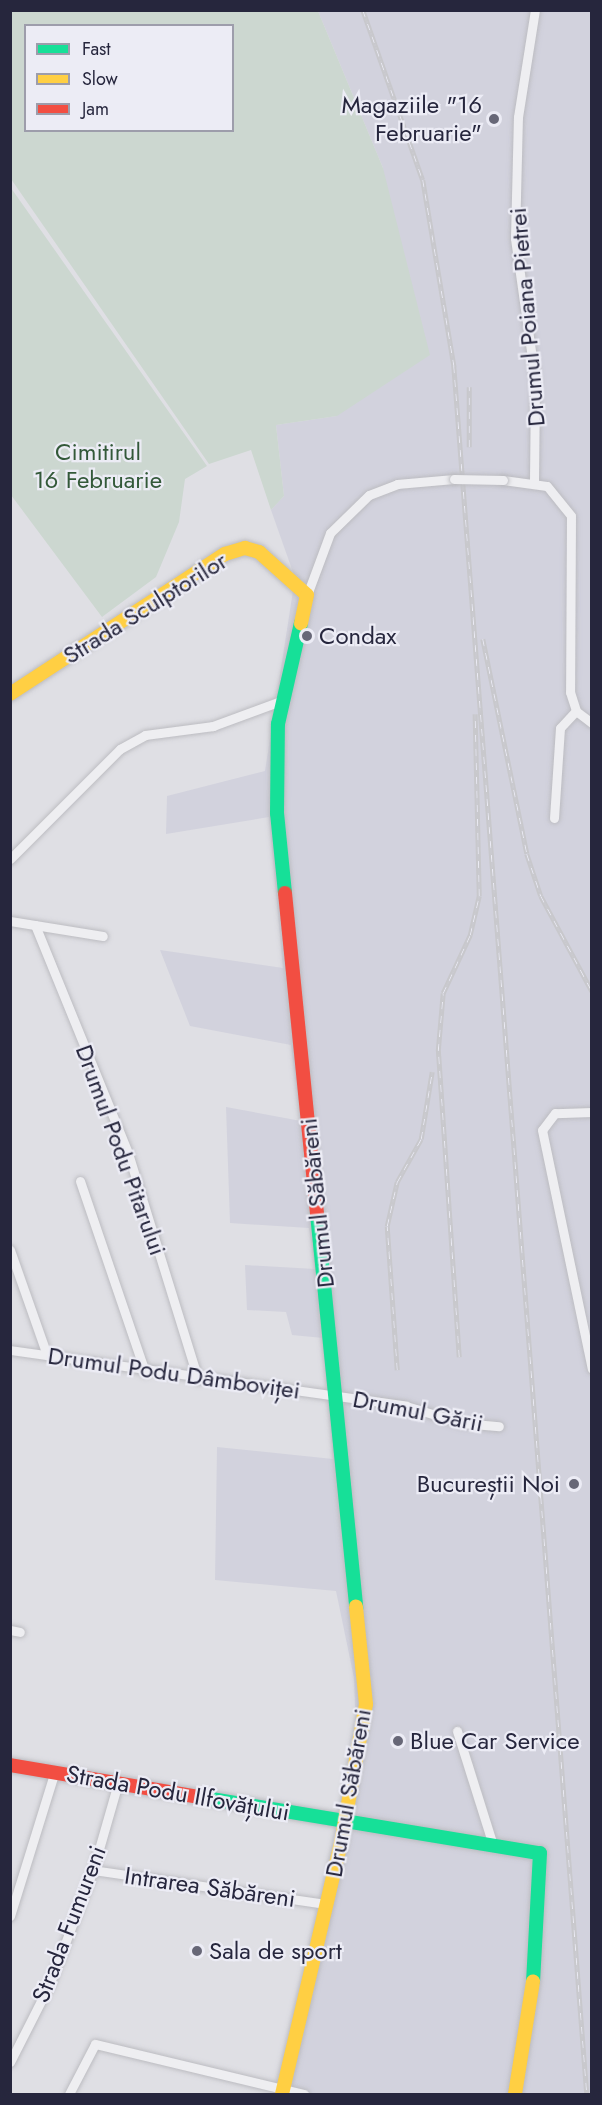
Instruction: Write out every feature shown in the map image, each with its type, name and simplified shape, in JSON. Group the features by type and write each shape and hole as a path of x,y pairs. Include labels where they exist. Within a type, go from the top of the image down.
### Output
{"main road":[{"name":"Strada Sculptorilor","path":"10,694 225,554 245,548 259,552 307,594"},
{"name":"Drumul Săbăreni","path":"282,2093 345,1822 366,1704 277,813 281,701 307,594"},
{"name":"Strada Podu Ilfovățului","path":"10,1765 540,1853 532,1996 515,2094"}],"street":[{"name":"Drumul Poiana Pietrei","path":"534,481 535,379 515,227 518,117 535,10"},
{"name":"Drumul Săbăreni","path":"307,594 330,533 356,505 397,484 454,478 534,481"},
{"path":"534,481 556,493 573,526 570,692 576,711 591,723"},
{"path":"10,859 120,749 145,735 213,726 281,701"},
{"path":"554,818 560,728 576,711"},
{"path":"10,921 103,936"},
{"name":"Drumul Podu Pitarului","path":"35,925 128,1153 198,1379"},
{"path":"591,1112 561,1111 548,1117 542,1130 591,1369"},
{"path":"80,1181 144,1372"},
{"path":"10,1250 46,1355"},
{"name":"Drumul Podu Dâmboviței","path":"10,1350 144,1372 337,1396"},
{"name":"Drumul Gării","path":"337,1396 499,1426"},
{"path":"457,1731 493,1845"},
{"path":"10,1916 55,1771"},
{"name":"Strada Fumureni","path":"10,2062 50,1983 93,1870 118,1782"},
{"name":"Intrarea Săbăreni","path":"93,1870 327,1904"},
{"path":"69,2094 95,2044 282,2093 304,2094"}],"shaded area":[{"path":"318,11 591,11 591,2094 278,2094 342,1818 356,1732 354,1678 336,1591 215,1580 217,1447 333,1459 323,1338 292,1335 286,1312 247,1310 245,1265 315,1269 309,1228 230,1223 226,1107 301,1121 291,1045 190,1026 160,950 283,968 269,817 166,834 167,796 265,771 295,578 271,510 284,496 276,425 337,416 383,168"}],"green space":[{"path":"10,11 318,11 383,168 430,355 337,416 276,425 284,496 271,510 251,450 209,464 11,179"},
{"name":"Cimitirul 16 Februarie","path":"11,188 207,466 185,479 179,522 156,577 102,617 11,495"}],"railway":[{"path":"363,10 423,180 454,366 587,2094"},
{"path":"469,387 469,447"},
{"path":"483,639 527,854 541,896 592,991"},
{"path":"459,1357 438,1051 443,993 470,935 479,896 475,714"},
{"path":"397,1370 387,1226 397,1182 421,1139 432,1072"}],"traffic: fast":[{"path":"285,893 277,813 278,724 301,623"},
{"path":"317,1214 356,1607"},
{"path":"206,1798 540,1853 533,1981"}],"traffic: slow":[{"path":"10,694 225,554 245,548 259,552 307,595 301,623"},
{"path":"282,2094 341,1843 366,1704 356,1607"},
{"path":"515,2094 533,1981"}],"traffic: jam":[{"path":"285,893 317,1214"},
{"path":"10,1765 206,1798"}],"place":[{"name":"Magaziile \"16 Februarie\"","path":"494,119"},
{"name":"Condax","path":"307,636"},
{"name":"Bucureștii Noi","path":"574,1484"},
{"name":"Blue Car Service","path":"398,1741"},
{"name":"Sala de sport","path":"197,1951"}]}
